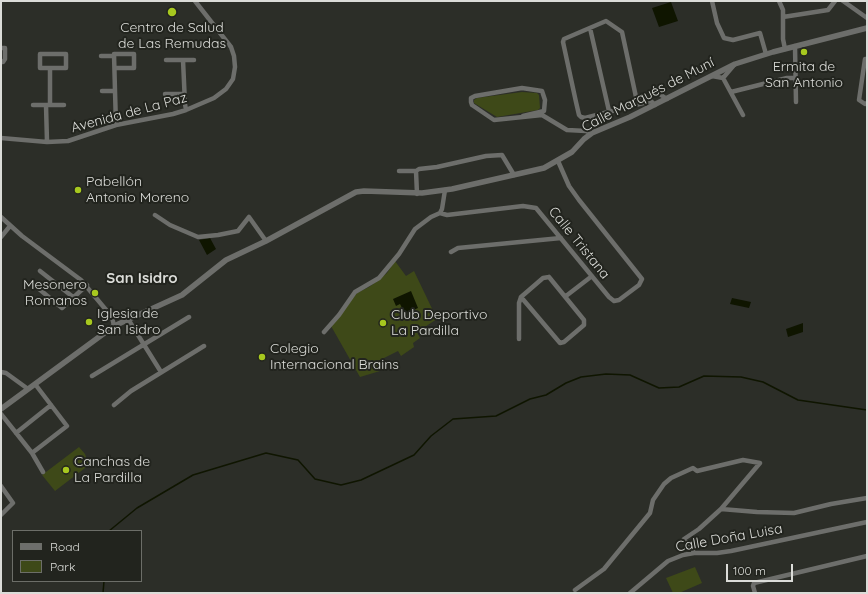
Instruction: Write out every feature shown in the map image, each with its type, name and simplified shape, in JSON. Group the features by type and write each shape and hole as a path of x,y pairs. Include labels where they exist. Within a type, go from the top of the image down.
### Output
{"street":[{"name":"Avenida de La Paz","path":"1,138 47,142 68,141 116,125 173,114 214,98 226,89 233,79 235,67 234,56 231,47 195,1"},
{"path":"712,1 717,23 724,38 732,40 760,34 766,54"},
{"path":"779,1 783,10 785,48"},
{"path":"783,17 828,10 835,1"},
{"path":"843,1 867,18"},
{"path":"638,104 622,32 606,21 564,39 563,42 576,102 579,115 581,117 584,118 651,101 655,105"},
{"path":"590,28 609,112"},
{"name":"Calle Marqués de Muní","path":"1,409 114,326 182,295 226,260 266,241 356,192 364,191 417,194 445,190 544,168 572,152 592,133 655,105 735,64 785,48 867,28"},
{"path":"795,46 796,102"},
{"path":"1,48 5,48 5,59 4,62 1,62"},
{"path":"40,54 66,54 66,68 50,68 40,68 40,54"},
{"path":"102,56 114,56 114,54 134,54 134,68 114,68"},
{"path":"114,56 116,125"},
{"path":"866,59 859,100 865,104 867,103"},
{"path":"166,60 194,60"},
{"path":"183,60 186,110"},
{"path":"723,78 735,64"},
{"path":"47,142 50,68"},
{"path":"712,76 723,78 743,115"},
{"path":"731,92 787,78 795,78"},
{"path":"545,100 544,111 541,113 498,120 494,120 472,105 471,102 471,98 475,96 522,88 540,90 543,92 550,116 560,125"},
{"path":"102,91 115,91"},
{"path":"636,97 658,93 667,99"},
{"path":"165,94 184,94"},
{"path":"33,105 64,105"},
{"path":"523,116 544,115 567,130 586,130 592,133"},
{"path":"399,171 416,171 419,169 502,154 514,175"},
{"name":"Calle Tristana","path":"440,213 447,215 523,206 536,208 609,297 614,301 619,300 639,285 642,279 579,200 570,186 558,160"},
{"path":"416,171 417,194"},
{"path":"324,332 339,315 355,292 379,278 399,254 415,229 431,217 440,213 445,190"},
{"path":"156,215 170,225 198,236 218,235 238,231 249,217 266,241"},
{"path":"1,217 10,226 87,285 112,317 114,326"},
{"path":"1,237 10,226"},
{"path":"451,252 458,248 561,238"},
{"path":"40,271 73,297"},
{"path":"566,296 592,276"},
{"path":"519,339 519,303 521,297 543,278 549,277 566,296 584,320 584,325 564,342 560,343 521,297"},
{"path":"38,289 62,308 87,285"},
{"path":"92,376 189,317"},
{"path":"128,319 161,372"},
{"path":"114,405 131,391 204,346"},
{"path":"1,372 6,373 28,389"},
{"path":"32,453 67,426 35,384"},
{"path":"16,433 51,405"},
{"path":"1,414 32,453 43,472"},
{"path":"575,590 604,569 650,513 653,500 664,484 671,478 693,468 697,472 743,460 760,463 721,509 699,529 684,539 691,545 694,553"},
{"path":"1,486 13,503 1,515"},
{"path":"721,509 794,513 831,504 867,498"},
{"name":"Calle Doña Luisa","path":"630,593 668,561 683,555 731,551 867,522"},
{"path":"755,593 753,586 754,583 867,556"}],"green space":[{"path":"522,92 537,93 539,95 540,108 538,110 497,117 474,103 474,100 477,98"},
{"name":"Club Deportivo La Pardilla","path":"395,261 406,276 414,271 437,319 417,332 420,338 413,343 414,347 401,356 398,351 378,361 380,371 360,377 331,326 357,293 379,280 387,273"},
{"name":"Canchas de La Pardilla","path":"79,447 85,454 89,465 55,491 42,475"},
{"path":"695,567 702,583 679,593 673,593 666,578"}],"shaded area":[{"path":"671,2 678,21 659,27 652,8"},
{"path":"210,238 216,249 207,255 199,240"},
{"path":"411,291 418,308 405,314 400,304 396,306 393,299"},
{"path":"732,298 751,302 749,308 730,304"},
{"path":"803,323 803,332 788,337 786,329"}],"waterway":[{"path":"110,530 137,508 193,475 266,453 298,460 315,479 341,485 361,480 414,455 431,436 453,419 496,416 530,399 546,395 566,383 581,377 606,374 630,375 659,388 679,387 704,376 741,377 763,382 798,400 867,410"},
{"path":"103,593 104,582"}],"place":[{"name":"Centro de Salud de Las Remudas","path":"172,12"},
{"name":"Ermita de San Antonio","path":"804,52"},
{"name":"Pabellón Antonio Moreno","path":"78,190"},
{"name":"Mesonero Romanos","path":"95,293"},
{"name":"Iglesia de San Isidro","path":"89,322"},
{"name":"Club Deportivo La Pardilla","path":"383,323"},
{"name":"Colegio Internacional Brains","path":"262,357"},
{"name":"Canchas de La Pardilla","path":"66,470"}],"district":[{"name":"San Isidro","path":"142,278"}]}
